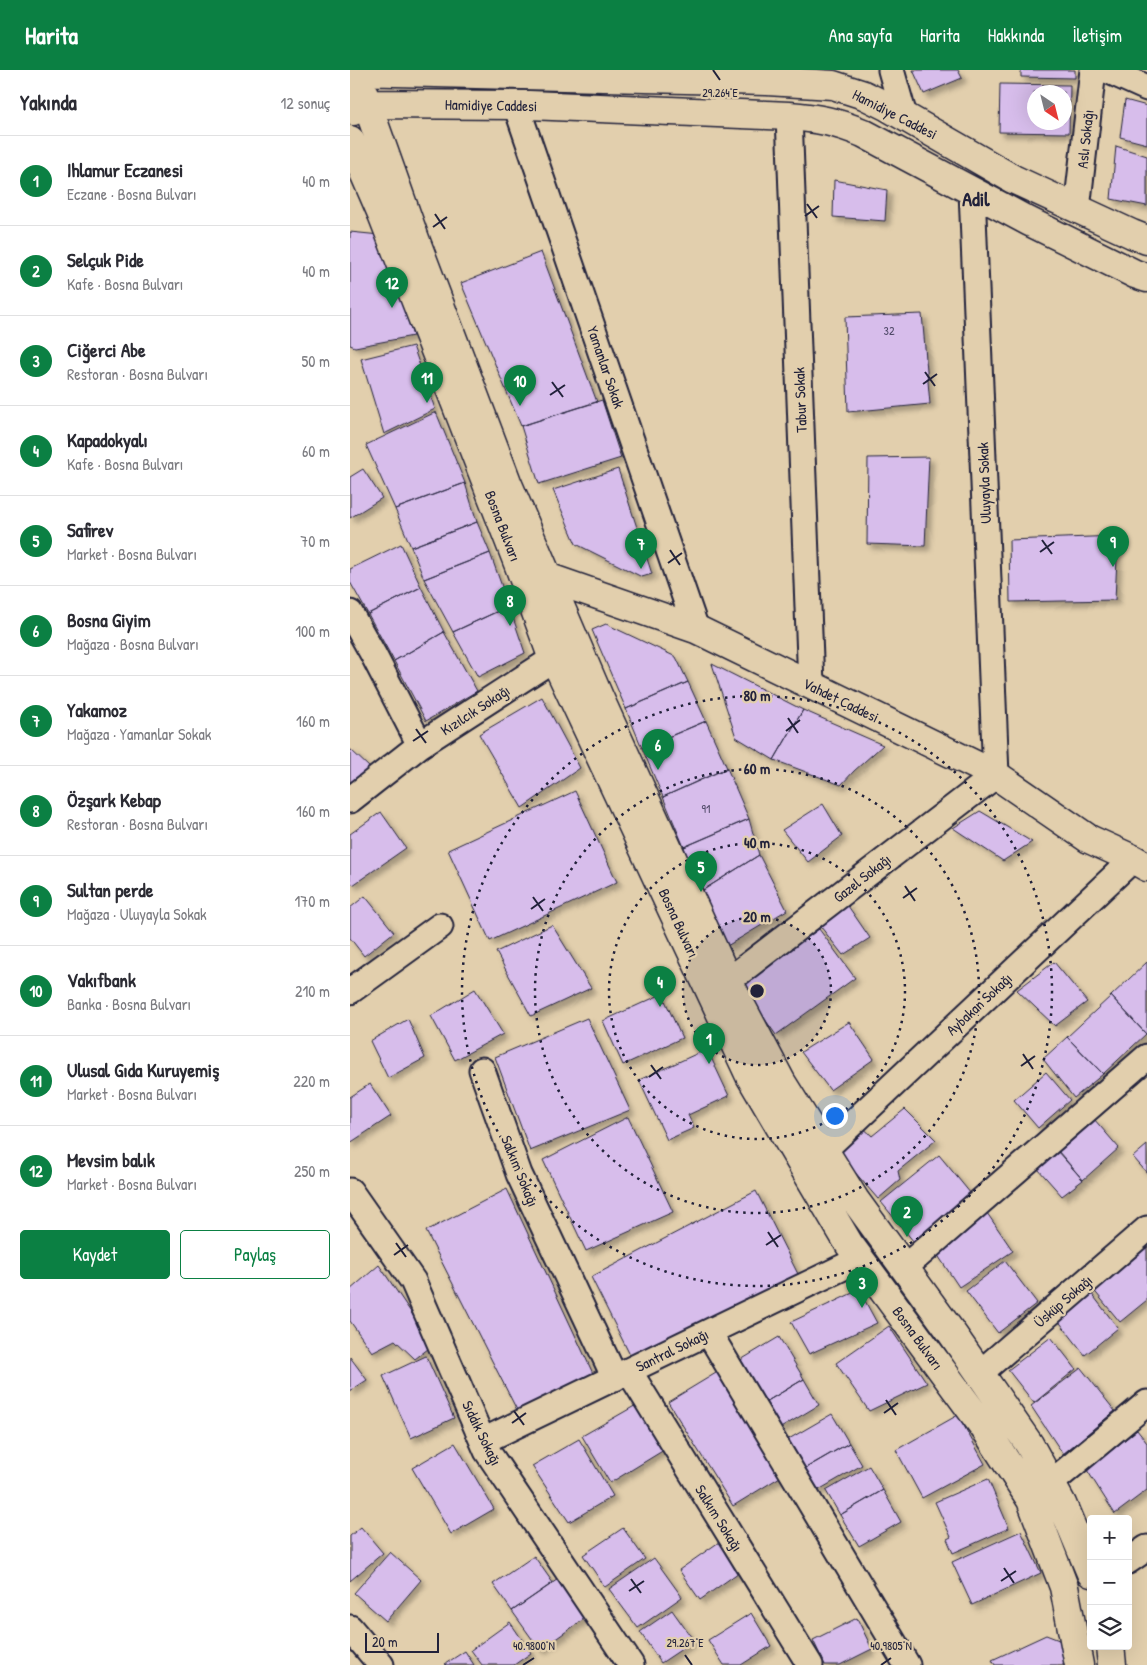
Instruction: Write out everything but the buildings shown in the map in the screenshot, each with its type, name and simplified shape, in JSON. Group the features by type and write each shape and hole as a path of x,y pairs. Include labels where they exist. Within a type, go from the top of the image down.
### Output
{"main road":[{"name":"Hamidiye Caddesi","path":"353,71 568,73 833,85 864,95 958,146 1013,179 1147,240"},
{"name":"Bosna Bulvarı","path":"353,71 359,108 415,239 507,482 599,697 728,981 782,1083 855,1200 1029,1444 1062,1504 1087,1563"},
{"name":"Hamidiye Caddesi","path":"359,108 516,105 789,116 837,123 863,133 1028,221 1135,274 1147,278"},
{"name":"Bosna Bulvarı","path":"350,140 382,214 519,566 553,659 750,1076 849,1244 986,1430 1031,1500 1064,1587 1079,1665"},
{"path":"958,146 972,191"},
{"name":"Vahdet Caddesi","path":"519,566 548,578 696,629 996,775 1089,839 1140,863"},
{"path":"1110,1650 1112,1665"}],"street":[{"path":"891,70 904,116"},
{"name":"Aslı Sokağı","path":"1077,209 1093,70"},
{"path":"1107,70 1147,88"},
{"name":"Yamanlar Sokak","path":"516,105 696,629"},
{"name":"Tabur Sokak","path":"789,116 811,685"},
{"name":"Uluyayla Sokak","path":"972,191 996,775"},
{"path":"350,613 420,745"},
{"name":"Kızılcık Sokağı","path":"350,800 420,745 553,659"},
{"name":"Gazel Sokağı","path":"728,981 996,775"},
{"name":"Aybakan Sokağı","path":"824,1150 1140,863"},
{"path":"350,991 440,926"},
{"path":"904,1268 1147,1057"},
{"name":"Salkım Sokağı","path":"482,1070 519,1174 622,1374 810,1665"},
{"name":"Sıddık Sokağı","path":"350,1191 413,1281 487,1451 631,1665"},
{"name":"Üsküp Sokağı","path":"980,1374 1147,1229"},
{"name":"Santral Sokağı","path":"483,1441 860,1259"},
{"path":"709,1332 907,1665"},
{"path":"1051,1484 1147,1403"},
{"path":"1129,1560 1147,1548"},
{"path":"350,1628 382,1665"}],"place":[{"name":"Mevsim balık","path":"392,308"},
{"name":"Ulusal Gıda Kuruyemiş","path":"427,403"},
{"name":"Vakıfbank","path":"520,406"},
{"name":"Sultan perde","path":"1113,567"},
{"name":"Yakamoz","path":"641,569"},
{"name":"Özşark Kebap","path":"510,626"},
{"name":"Bosna Giyim","path":"658,770"},
{"name":"Safirev","path":"701,892"},
{"name":"Kapadokyalı","path":"660,1007"},
{"name":"Ihlamur Eczanesi","path":"709,1064"},
{"name":"Selçuk Pide","path":"907,1237"},
{"name":"Ciğerci Abe","path":"862,1308"}],"district":[{"name":"Adil","path":"976,198"}]}
